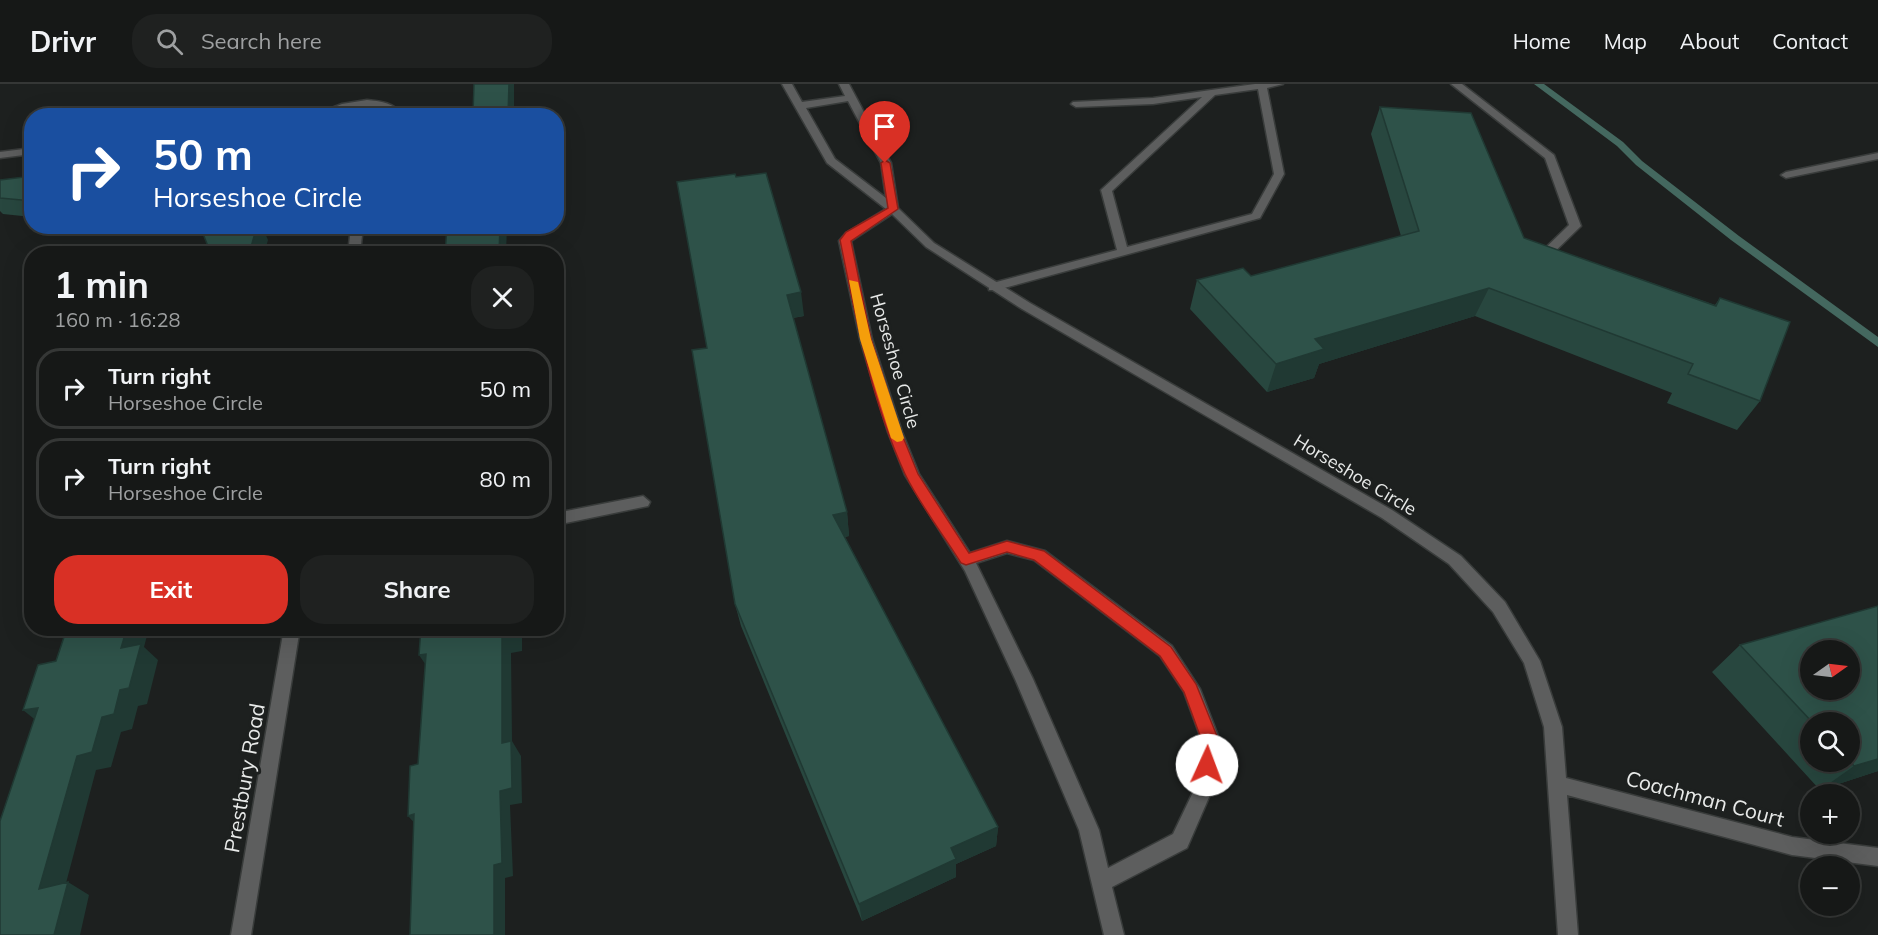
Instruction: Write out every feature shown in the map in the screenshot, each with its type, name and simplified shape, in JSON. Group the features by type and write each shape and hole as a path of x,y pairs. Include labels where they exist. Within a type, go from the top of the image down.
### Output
{"street":[{"name":"Horseshoe Circle","path":"787,84 831,161 893,209 930,245 993,286 1387,514 1455,560 1499,607 1532,661 1553,727 1568,935"},
{"path":"844,84 885,163 893,209"},
{"path":"1076,105 1153,101 1278,84"},
{"path":"1456,84 1550,157 1575,226 1539,260"},
{"path":"993,286 1256,216 1279,174 1262,86"},
{"path":"1124,252 1106,190 1212,93"},
{"path":"798,106 851,98"},
{"path":"346,108 364,103 387,105 391,108"},
{"path":"0,155 24,152"},
{"path":"1786,175 1878,156"},
{"name":"Horseshoe Circle","path":"893,209 845,240 853,287 875,370 912,475 966,560 1024,679 1089,830 1114,935"},
{"path":"564,517 643,502"},
{"path":"966,560 1007,547 1039,555 1166,651 1191,689 1210,741 1204,788 1180,841 1101,882"},
{"name":"Prestbury Road","path":"241,935 291,636"},
{"name":"Coachman Court","path":"1557,784 1792,846 1878,857"}],"building":[{"path":"474,84 509,84 508,108 473,108"},
{"path":"1380,107 1471,113 1524,238 1716,306 1720,298 1790,322 1760,401 1688,374 1693,364 1489,288 1315,339 1324,349 1276,364 1197,280 1243,268 1251,276 1419,231"},
{"path":"766,173 801,292 787,295 847,512 833,515 998,827 951,848 956,859 859,904 735,604 692,350 707,348 677,182 735,174 736,177"},
{"path":"24,177 24,200 0,198 0,180"},
{"path":"203,234 255,234 251,246 208,246"},
{"path":"446,234 500,234 499,246 446,246"},
{"path":"1878,606 1878,759 1860,764 1860,712 1803,712 1740,645"},
{"path":"64,636 125,636 121,648 141,644 129,688 120,690 114,714 102,717 92,752 77,756 39,889 68,882 54,935 0,935 0,821 38,708 23,710 38,665 56,661"},
{"path":"420,636 506,636 502,637 502,743 511,741 512,788 500,791 502,863 494,865 494,935 410,935 414,814 408,816 410,766 418,764 426,654 419,655"}],"waterway":[{"path":"1538,84 1620,144 1639,163 1735,238 1878,343"}],"slow traffic":[{"path":"853,282 866,339 897,438"}],"route":[{"path":"885,163 893,209 845,240 853,287 866,339 895,432 912,475 966,560 1007,547 1039,555 1166,651 1191,689 1210,741 1207,765"}]}
